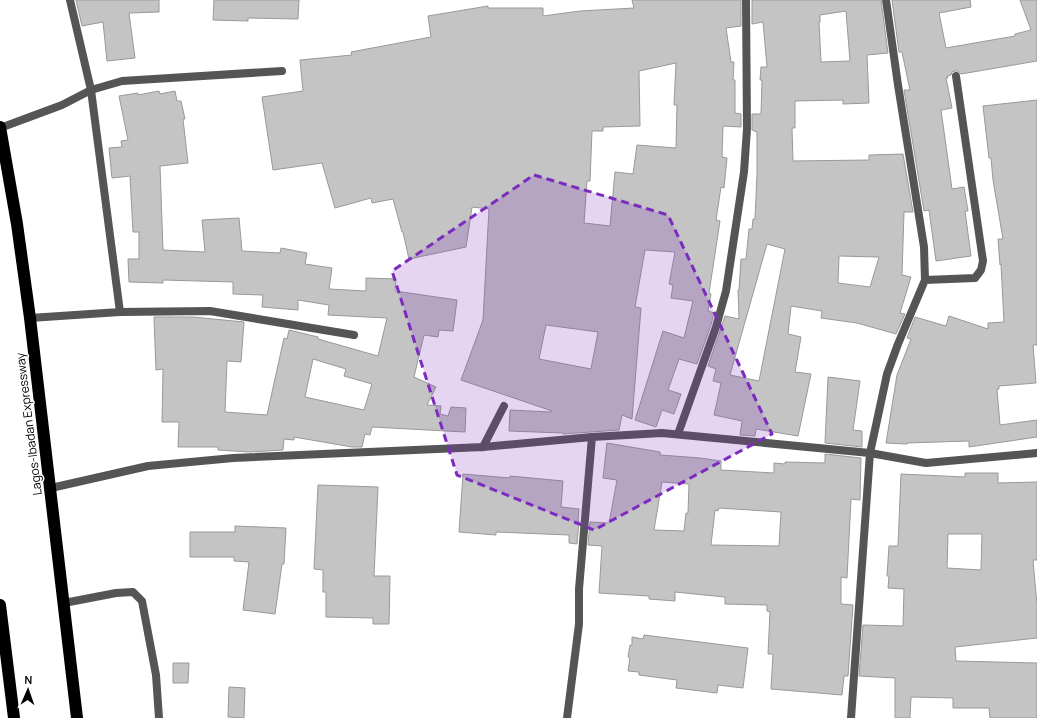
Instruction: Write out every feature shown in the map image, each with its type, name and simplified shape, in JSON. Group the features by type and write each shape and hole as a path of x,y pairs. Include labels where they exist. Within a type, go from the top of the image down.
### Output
{"highway":[{"name":"Lagos-Ibadan Expressway","path":"0,128 17,224 30,318 77,718"},
{"path":"0,605 2,636 14,718"}],"street":[{"path":"70,0 91,90 120,312"},
{"path":"678,434 716,327 726,292 744,172 747,129 746,0"},
{"path":"851,718 870,453 887,374 898,344 926,280 924,247 886,0"},
{"path":"0,128 62,105 91,90 122,81 282,70"},
{"path":"926,280 975,278 981,270 983,261 956,76"},
{"path":"30,318 120,312 210,311 354,335"},
{"path":"484,447 504,406"},
{"path":"50,488 148,466 226,458 484,447 662,433 870,453 926,463 1037,453"},
{"path":"567,718 579,624 579,589 592,438"},
{"path":"64,603 116,593 133,592 142,600 156,676 159,718"}],"highlighted area":[{"path":"534,175 668,215 772,434 594,530 457,475 392,271"}],"building":[{"path":"76,0 159,0 159,12 129,13 135,58 107,61 103,22 82,26"},
{"path":"214,0 299,0 298,19 248,18 248,21 213,20"},
{"path":"632,0 741,0 741,26 726,28 731,62 734,62 733,80 735,80 735,113 741,114 741,127 723,126 722,157 727,158 724,188 721,187 716,220 720,221 709,293 711,294 708,311 714,313 711,325 697,364 679,359 668,390 681,394 674,414 662,410 656,427 635,420 663,331 684,338 693,301 671,298 673,285 669,284 675,252 645,250 635,307 641,308 632,419 622,415 619,430 563,434 509,431 510,410 552,411 461,380 483,320 489,209 472,207 466,247 409,259 393,199 372,203 371,198 335,208 322,163 273,170 262,97 303,91 300,60 352,55 351,52 431,37 428,16 488,6 488,8 543,8 543,16 580,11 634,8","holes":["676,63 674,105 677,105 676,148 637,145 633,174 615,172 610,226 584,223 587,181 590,181 592,131 603,131 603,127 640,126 639,71","546,325 598,332 591,369 539,359"]},
{"path":"752,0 881,0 888,53 867,55 869,103 843,104 843,100 795,101 795,128 792,128 793,161 869,160 869,155 903,154 913,212 904,212 902,275 911,277 900,313 905,314 896,334 857,323 821,318 822,311 791,306 788,334 801,337 795,372 811,374 798,436 756,429 755,436 740,435 742,421 714,415 721,383 713,381 716,369 708,366 725,316 739,319 738,290 741,259 746,259 749,229 752,229 753,219 755,219 757,132 752,130 752,114 761,114 761,67 767,67 763,22 752,24","holes":["846,11 850,61 821,62 820,15","767,244 785,249 759,381 730,375","839,256 879,257 870,287 838,283"]},
{"path":"892,0 970,0 971,7 939,13 946,48 1015,36 1015,34 1031,30 1020,0 1037,0 1037,61 961,74 958,71 955,71 952,72 951,75 947,76 948,78 946,78 952,108 941,110 952,189 964,187 968,211 965,211 971,256 936,261 929,210 924,211 904,90 910,90 902,52 899,52"},
{"path":"159,91 160,94 175,91 177,101 181,101 185,119 183,119 188,163 160,166 163,250 205,252 202,220 239,218 242,251 280,253 281,248 307,253 305,264 332,268 329,289 366,291 366,278 396,279 395,291 457,300 453,331 439,330 438,337 424,335 414,377 436,387 427,405 441,406 440,414 448,416 451,407 466,408 465,432 372,427 370,435 365,434 362,447 352,447 294,437 294,440 284,439 283,450 250,452 218,450 218,447 178,447 179,422 162,422 163,369 156,370 154,317 193,317 244,322 241,362 227,361 225,412 267,415 284,338 287,339 289,330 318,337 318,339 378,356 387,318 328,315 329,305 298,300 298,310 262,307 263,295 233,294 233,282 163,280 163,283 129,282 128,259 139,259 139,232 133,232 130,176 112,178 109,148 122,147 121,141 128,140 119,96 138,93 138,95","holes":["313,359 346,369 344,376 372,384 364,410 305,397"]},
{"path":"1037,100 1037,345 1033,345 1036,383 999,386 999,389 997,389 1000,425 1037,420 1037,437 969,447 969,441 907,444 886,443 897,375 911,339 907,338 915,317 946,326 949,316 988,329 988,323 1004,322 998,239 1003,239 993,180 991,158 989,158 983,106"},
{"path":"828,377 860,381 853,430 862,431 862,447 825,443"},
{"path":"607,443 660,452 660,455 721,461 721,470 774,473 774,463 825,463 825,454 861,458 860,500 851,499 847,578 841,577 841,604 853,605 848,676 844,676 842,695 771,689 773,654 768,654 770,612 767,611 767,605 725,604 725,597 675,592 675,601 649,599 649,596 599,593 602,546 588,545 590,522 609,523 617,480 603,478","holes":["662,482 689,484 688,513 686,513 684,531 654,530","719,508 781,512 779,546 711,545 715,510 718,511"]},
{"path":"965,473 998,473 998,483 1037,482 1037,560 1033,560 1037,605 1037,638 955,647 956,661 1037,663 1037,718 990,718 989,708 953,708 953,698 911,697 910,718 895,718 895,678 859,676 863,625 903,626 904,589 888,588 889,576 887,576 889,546 898,546 901,474 965,477","holes":["948,534 982,534 981,570 947,568"]},
{"path":"463,474 510,478 510,476 563,481 561,507 579,509 577,544 569,543 569,535 496,532 496,535 459,532"},
{"path":"318,485 378,487 374,576 390,576 389,624 373,624 373,618 326,617 326,592 323,592 323,570 314,569"},
{"path":"235,526 286,528 284,564 282,564 275,614 243,610 249,562 234,561 234,557 190,557 190,532 235,532"},
{"path":"644,635 748,648 743,688 718,685 717,693 676,688 677,680 639,675 639,672 628,671 630,658 628,657 630,645 632,645 632,637 643,639"},
{"path":"173,663 189,663 188,683 173,683"},
{"path":"229,687 245,688 244,718 228,717"}]}
